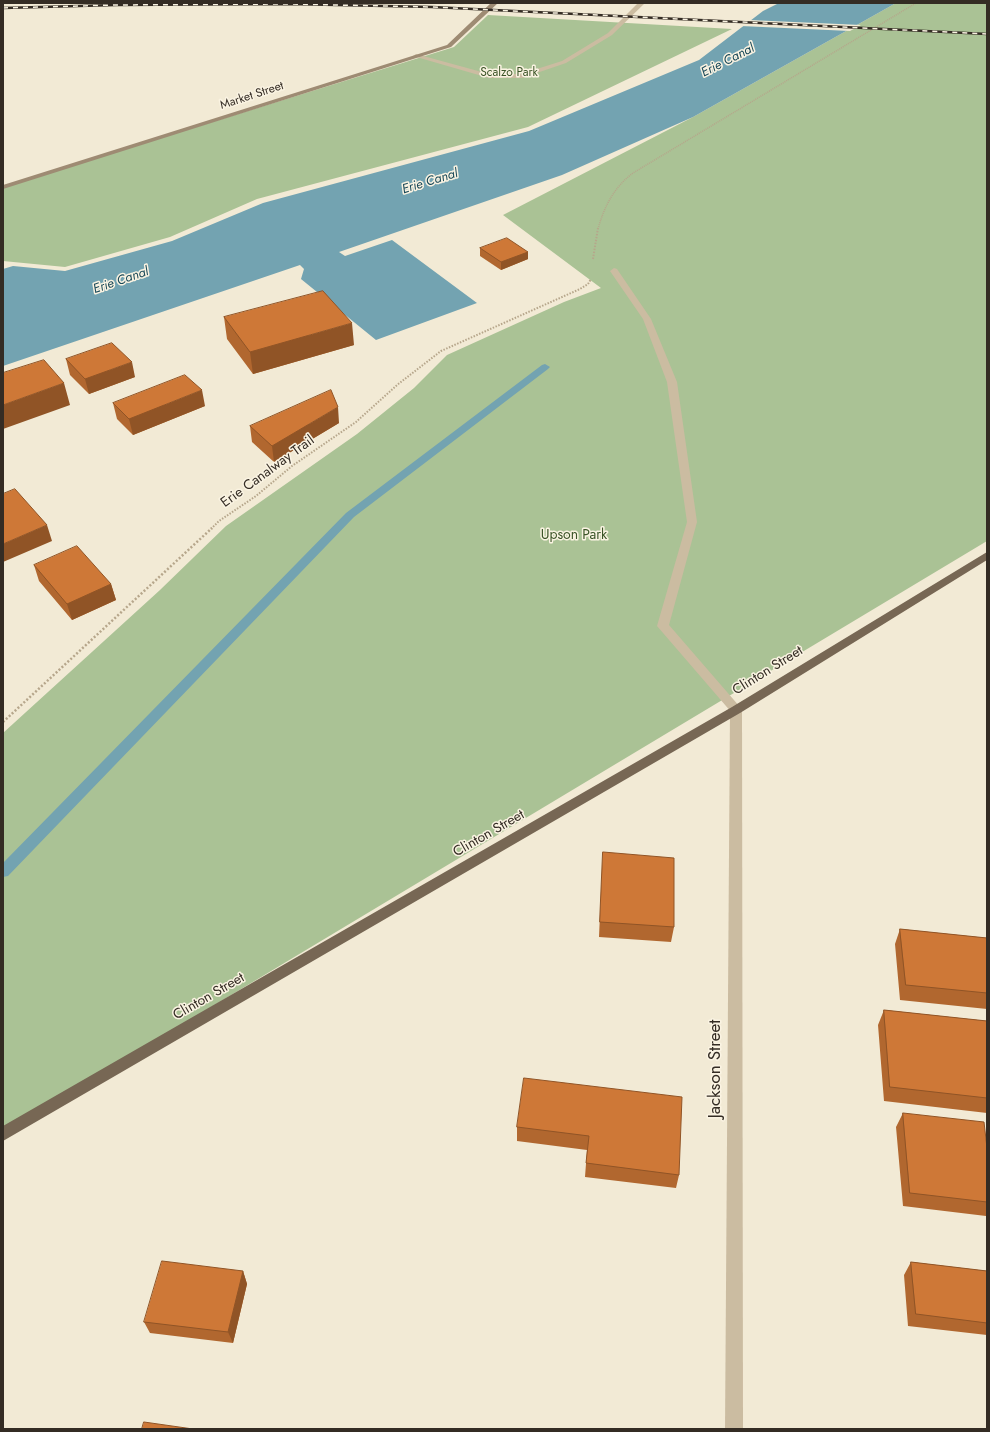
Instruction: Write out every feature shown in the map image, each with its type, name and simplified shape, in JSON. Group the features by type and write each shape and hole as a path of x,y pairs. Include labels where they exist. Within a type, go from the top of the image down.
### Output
{"main road":[{"name":"Clinton Street","path":"3,1134 736,710 987,554"}],"street":[{"name":"Market Street","path":"3,187 449,46 495,3"},
{"path":"416,56 489,76 522,76 564,62 604,38 642,3"},
{"path":"614,271 647,319 672,382 691,514 692,522 662,626 736,710"},
{"name":"Jackson Street","path":"734,1429 736,710"}],"path":[{"path":"592,265 594,241 604,212 622,182 651,161 916,3"},
{"name":"Erie Canalway Trail","path":"3,722 220,521 256,496 292,466 356,422 397,385 441,351 580,289 588,284 591,278"}],"green space":[{"name":"Upson Park","path":"896,3 987,3 987,541 3,1132 3,733 160,590 226,526 357,434 414,388 447,355 564,302 601,288 503,215 693,117"},
{"name":"Scalzo Park","path":"488,15 732,29 528,127 257,199 170,237 65,267 3,261 3,187 454,47"}],"water":[{"name":"Erie Canal","path":"779,3 896,3 693,117 562,175 339,252 345,256 392,240 477,303 376,340 301,279 304,269 300,265 3,366 3,269 13,266 65,271 172,241 263,203 529,131 699,60 763,11"}],"pier":[{"path":"749,20 861,25 850,31 741,26"}],"building":[{"path":"507,238 528,252 501,262 480,248"},
{"path":"323,291 352,323 250,352 224,317"},
{"path":"112,343 132,362 85,379 66,359"},
{"path":"44,360 64,383 3,405 3,373"},
{"path":"185,375 202,390 129,419 113,403"},
{"path":"331,390 338,407 272,446 250,426"},
{"path":"15,489 47,525 3,544 3,494"},
{"path":"77,546 111,584 67,604 34,565"},
{"path":"603,852 674,858 674,927 600,922"},
{"path":"900,929 987,938 987,993 906,985"},
{"path":"884,1010 987,1021 987,1098 890,1087"},
{"path":"524,1078 682,1097 679,1175 586,1163 589,1136 517,1127"},
{"path":"903,1113 984,1122 987,1148 987,1202 910,1193"},
{"path":"162,1261 243,1271 228,1332 144,1322"},
{"path":"911,1262 987,1271 987,1323 916,1314"},
{"path":"144,1422 193,1429 142,1429"}],"waterway":[{"path":"3,872 350,515 545,367"}],"railway":[{"path":"3,8 116,5 289,4 432,7 987,34"}]}
